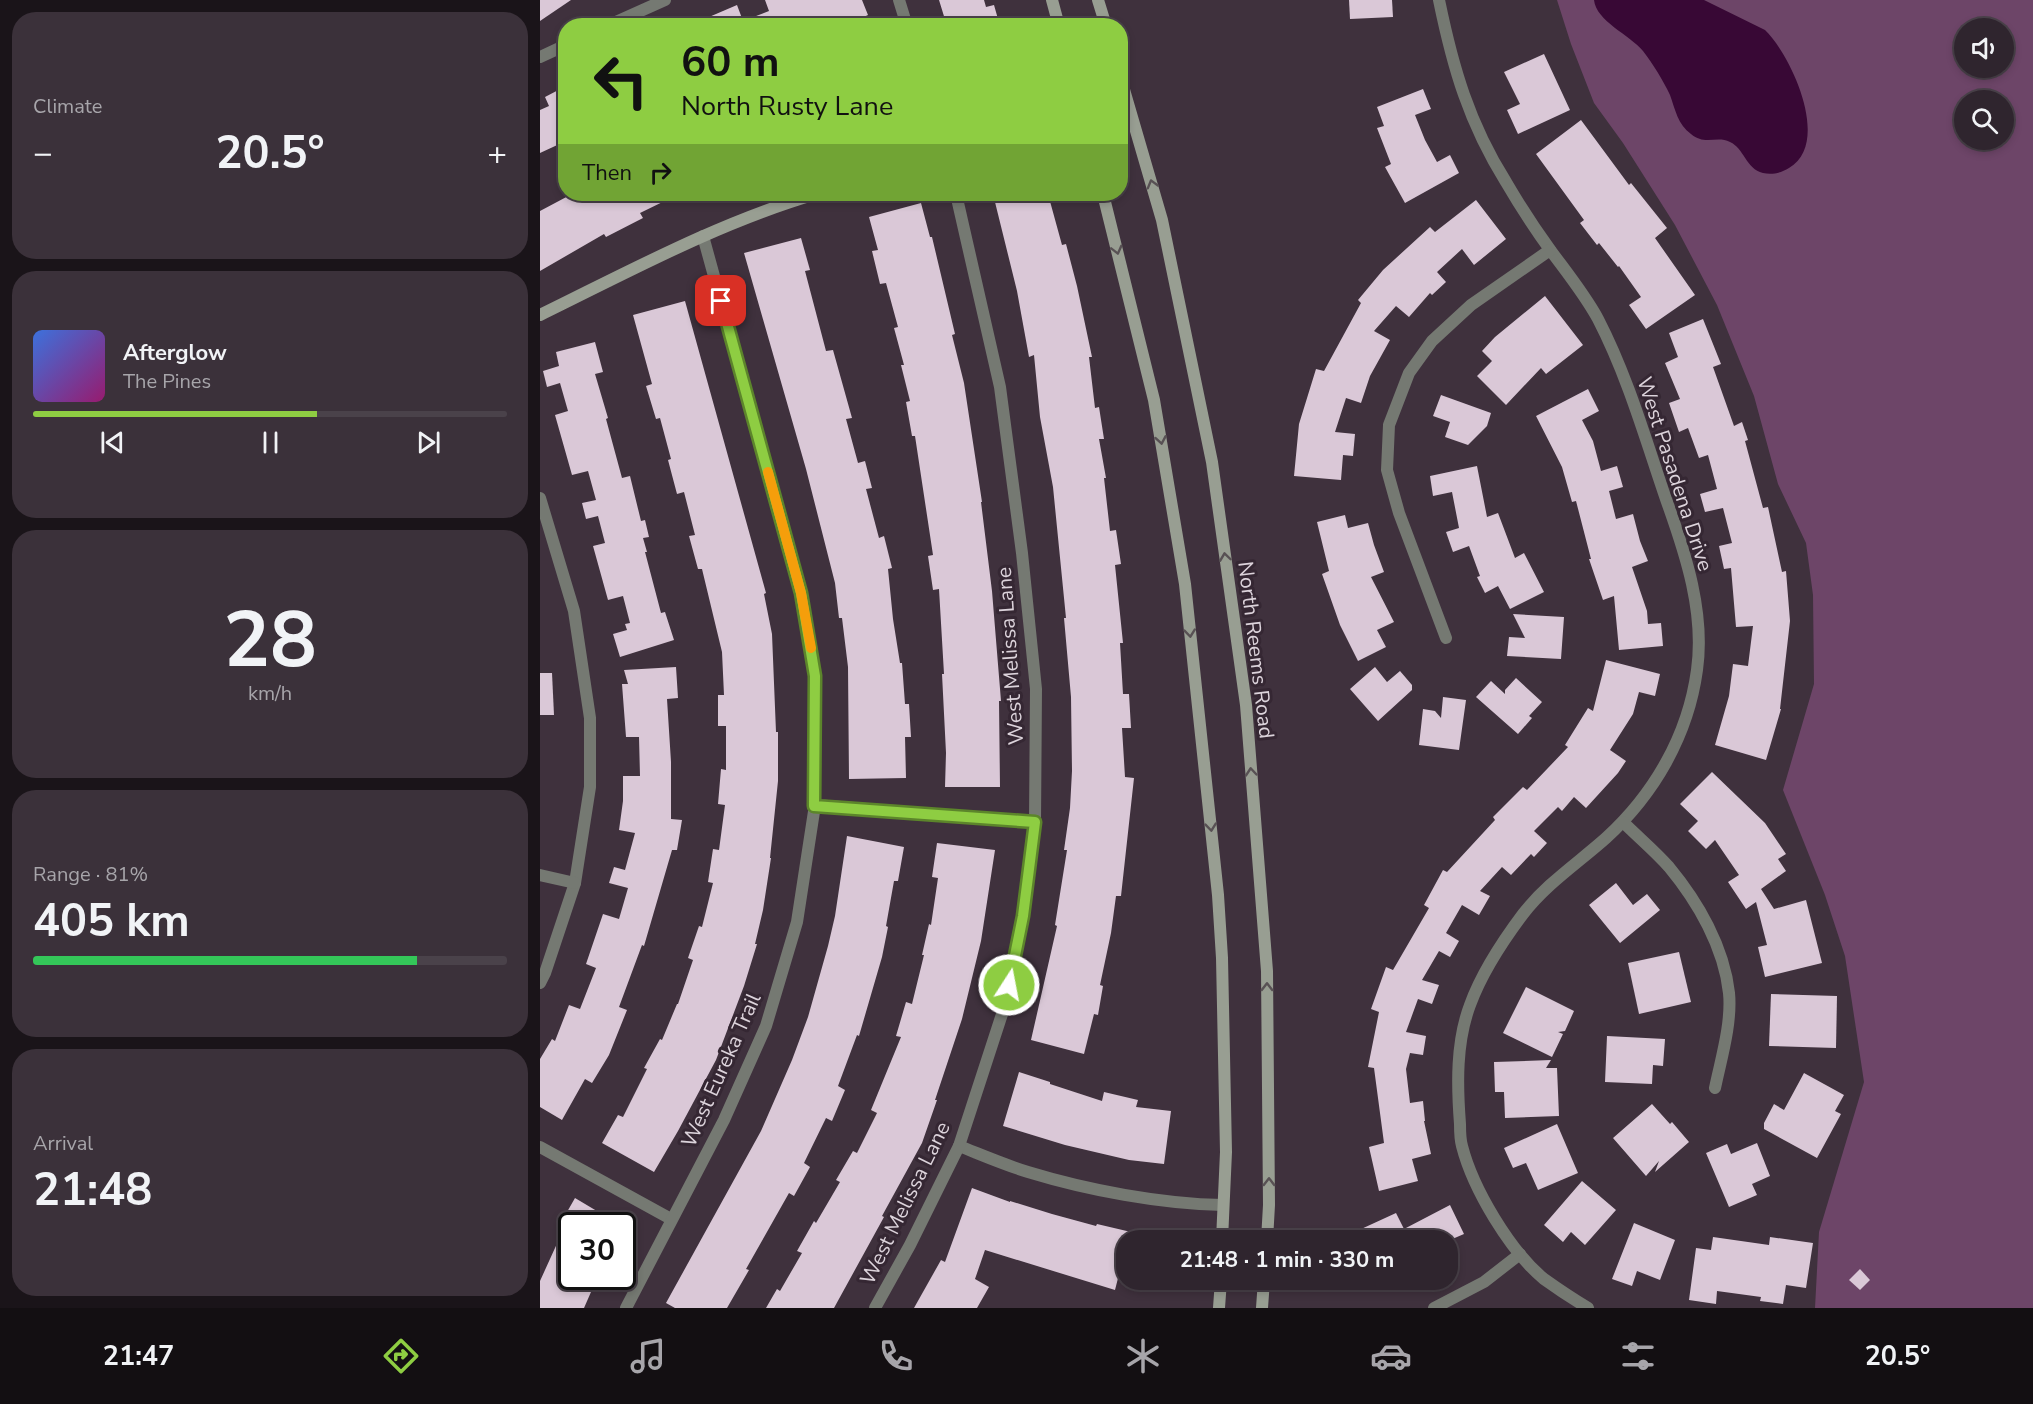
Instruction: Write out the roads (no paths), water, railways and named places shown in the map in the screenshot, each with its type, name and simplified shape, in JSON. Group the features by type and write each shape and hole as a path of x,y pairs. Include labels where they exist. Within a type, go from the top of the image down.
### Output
{"main road":[{"path":"1052,0 1057,18"},
{"path":"1098,0 1104,18"},
{"name":"North Reems Road","path":"1128,113 1162,220 1212,462 1246,705 1267,971 1268,1230"},
{"path":"540,315 703,236 791,201"},
{"path":"1105,201 1154,400 1185,584 1218,895 1226,1152 1222,1230"},
{"path":"1219,1308 1220,1290"},
{"path":"1262,1308 1263,1290"}],"street":[{"path":"618,18 637,5 665,0"},
{"path":"899,0 905,18"},
{"name":"West Pasadena Drive","path":"1439,0 1446,37 1466,104 1482,140 1505,181 1550,250 1579,288 1598,320 1616,360 1680,539 1691,581 1699,630 1698,669 1689,709 1676,743 1658,778 1623,822 1567,869 1525,911 1493,956 1469,1006 1461,1043 1457,1091 1461,1145 1485,1204 1520,1254 1544,1278 1588,1308"},
{"path":"540,57 558,49"},
{"name":"West Melissa Lane","path":"875,1308 910,1245 959,1146 1004,1008 1023,916 1035,822 1036,688 1022,553 1000,387 958,201"},
{"name":"West Eureka Trail","path":"626,1308 724,1120 766,1026 797,922 814,806 815,676 801,593 703,236"},
{"path":"1446,638 1400,513 1387,470 1389,425 1408,373 1432,341 1471,305 1550,250"},
{"path":"540,498 574,611 590,718 590,787 575,883 540,983"},
{"path":"814,806 1035,822"},
{"path":"1623,822 1668,866 1706,920 1717,946 1729,994 1727,1029 1715,1088"},
{"path":"540,875 575,883"},
{"path":"959,1146 1027,1172 1085,1187 1223,1205"},
{"path":"540,1147 671,1219"},
{"path":"1434,1308 1484,1282 1520,1254"}]}
